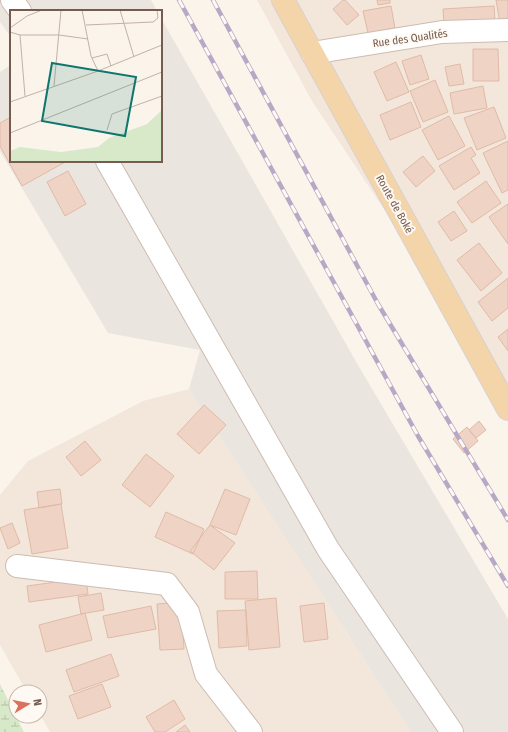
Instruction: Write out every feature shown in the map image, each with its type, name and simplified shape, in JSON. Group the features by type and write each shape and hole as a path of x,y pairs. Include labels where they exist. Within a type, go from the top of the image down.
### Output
{"main road":[{"name":"Route de Boké","path":"283,0 506,403"}],"street":[{"path":"12,0 19,10"},
{"name":"Rue des Qualités","path":"312,52 442,32 508,30"},
{"path":"109,162 328,549 452,732"},
{"path":"17,566 167,584 188,612 206,674 251,732"}],"shaded area":[{"path":"0,0 151,0 156,10 10,10 10,36 0,22"},
{"path":"257,0 508,0 508,409 447,304 312,101"},
{"path":"162,20 358,365 508,619 508,732 411,732 189,389 200,350 108,333 0,151 0,72 10,66 10,162 162,162"},
{"path":"189,389 411,732 50,732 46,724 48,724 48,684 22,684 0,645 0,495 28,461 143,401"}],"green space":[{"path":"0,684 8,700 8,724 20,724 24,732 0,732"}],"building":[{"path":"345,0 359,15 347,25 333,9"},
{"path":"377,0 390,0 390,3 378,5"},
{"path":"496,0 508,0 508,22 500,23"},
{"path":"391,6 395,28 368,33 363,11"},
{"path":"494,6 495,21 444,23 443,9"},
{"path":"473,49 498,49 499,81 473,81"},
{"path":"421,55 429,79 410,85 402,61"},
{"path":"396,62 409,92 387,101 374,72"},
{"path":"460,64 464,84 449,86 445,67"},
{"path":"435,80 448,112 423,122 410,91"},
{"path":"483,86 487,108 454,114 450,93"},
{"path":"411,102 421,127 390,140 380,115"},
{"path":"494,107 506,138 477,150 464,118"},
{"path":"449,116 465,146 438,160 422,130"},
{"path":"10,118 10,162 65,162 22,186 0,146 0,123"},
{"path":"508,141 508,190 502,193 483,153"},
{"path":"471,147 476,155 471,158 480,173 454,190 439,166"},
{"path":"423,156 435,171 416,187 403,172"},
{"path":"68,171 86,204 65,216 47,182"},
{"path":"486,181 501,203 472,223 457,202"},
{"path":"508,204 508,244 489,217"},
{"path":"454,211 467,231 451,241 438,222"},
{"path":"479,243 502,273 481,291 457,260"},
{"path":"508,278 508,308 492,321 478,302"},
{"path":"508,329 508,351 498,337"},
{"path":"204,405 226,425 199,454 177,434"},
{"path":"479,421 486,430 476,438 469,430"},
{"path":"467,427 478,441 464,453 453,439"},
{"path":"85,441 101,460 81,476 66,457"},
{"path":"146,454 174,476 150,507 122,485"},
{"path":"60,489 62,504 39,508 37,492"},
{"path":"225,489 250,499 236,535 210,525"},
{"path":"61,504 68,548 32,554 24,510"},
{"path":"166,512 204,529 193,554 155,537"},
{"path":"12,523 20,543 8,549 0,528"},
{"path":"210,525 235,543 214,570 190,551"},
{"path":"257,571 258,599 225,599 225,572"},
{"path":"86,578 88,594 29,602 27,586"},
{"path":"101,593 104,610 81,614 78,597"},
{"path":"276,598 280,647 249,650 245,601"},
{"path":"181,602 184,649 160,650 157,604"},
{"path":"324,603 328,639 304,642 300,606"},
{"path":"151,606 156,629 108,638 103,616"},
{"path":"246,610 247,646 219,648 217,611"},
{"path":"85,613 92,640 46,652 39,625"},
{"path":"111,654 119,676 74,692 66,670"},
{"path":"102,684 111,707 78,719 69,696"},
{"path":"174,700 185,719 165,732 155,732 146,717"},
{"path":"185,725 190,732 176,732"}],"railway":[{"path":"179,0 418,436 508,586"},
{"path":"213,0 378,304 508,520"}]}
